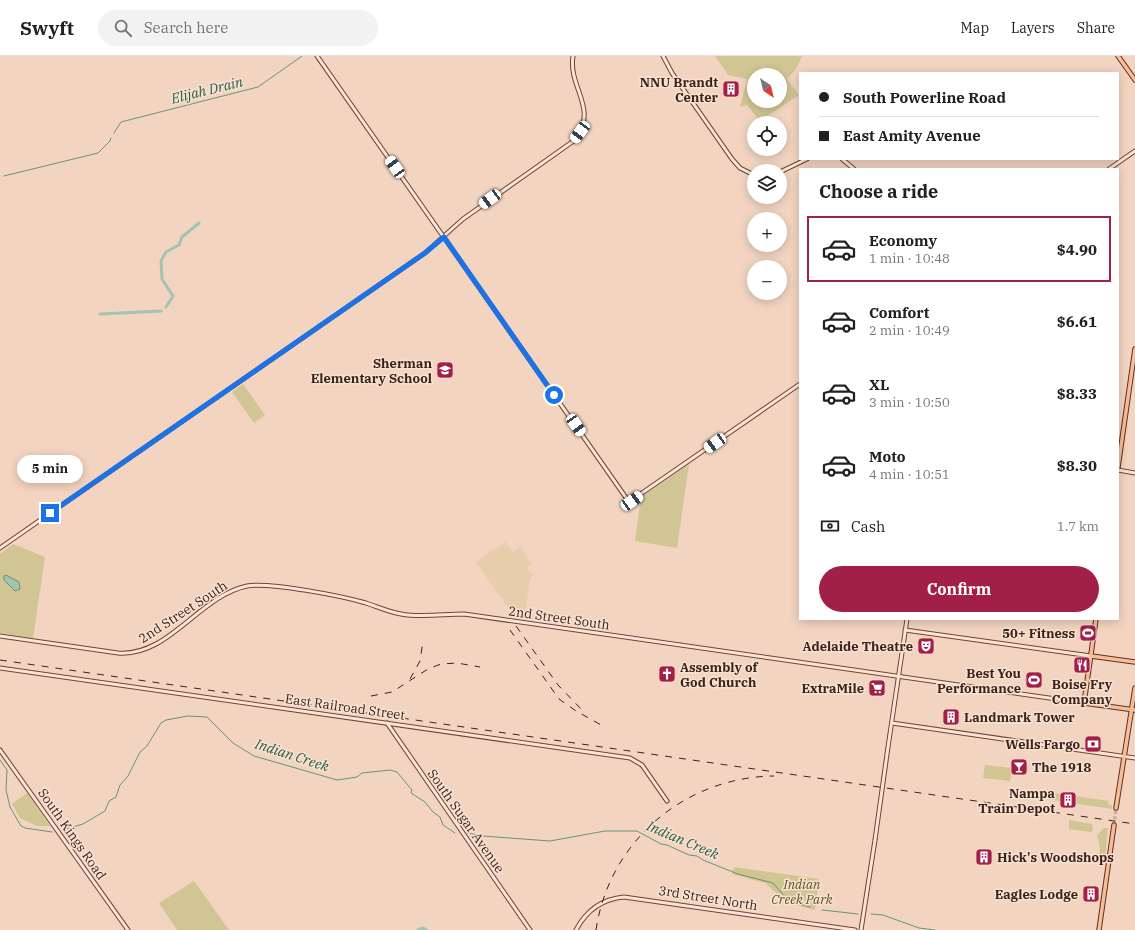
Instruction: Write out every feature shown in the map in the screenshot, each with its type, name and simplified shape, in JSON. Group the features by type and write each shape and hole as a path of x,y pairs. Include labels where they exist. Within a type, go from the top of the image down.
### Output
{"main road":[{"path":"1118,56 1135,80"},
{"path":"1119,460 1135,349"},
{"path":"1084,703 1096,620"},
{"path":"1091,656 1135,662"},
{"path":"1116,808 1133,710 1135,688"},
{"name":"2nd Street South","path":"1084,703 1133,710"},
{"path":"1099,930 1114,825"}],"street":[{"path":"317,56 630,502 799,385"},
{"path":"0,548 425,253 463,219 569,145 578,136 584,125 585,111 574,71 574,56"},
{"path":"663,56 672,73 732,159 740,168 747,172"},
{"path":"1110,168 1135,151"},
{"path":"787,169 805,160"},
{"path":"843,160 853,168"},
{"path":"1119,470 1135,473"},
{"name":"2nd Street South","path":"0,636 118,653 135,653 153,646 229,593 246,586 266,586 354,600 402,614 464,614 1084,703"},
{"path":"861,930 906,620"},
{"path":"905,630 1091,656"},
{"name":"East Railroad Street","path":"0,668 630,758 642,765 667,801"},
{"name":"South Sugar Avenue","path":"387,723 530,930"},
{"path":"892,723 1135,758"},
{"name":"South Kings Road","path":"0,750 128,930"},
{"name":"3rd Street North","path":"576,930 582,920 596,906 618,897 636,897 855,930"}],"shaded area":[{"path":"505,542 513,552 520,547 532,563 526,568 533,575 530,580 524,619 515,618 476,562"},
{"path":"6,575 19,582 20,589 15,591 4,580 4,576"}],"green space":[{"path":"715,56 802,56 796,69 787,79 787,68 747,68 747,79 728,75"},
{"path":"747,79 747,105 740,107"},
{"path":"787,79 799,95 787,103"},
{"path":"749,108 780,108 768,116 756,116"},
{"path":"243,384 265,415 254,423 232,392"},
{"path":"689,464 677,548 635,541 641,497"},
{"path":"13,544 45,557 33,638 0,633 0,554"},
{"path":"985,765 1012,768 1010,781 983,778"},
{"path":"1021,790 1047,794 1047,792 1109,801 1108,805 1112,805 1112,809 1053,800 1020,793"},
{"path":"27,793 50,826 37,826 20,818 12,804"},
{"path":"1069,820 1092,824 1093,830 1091,832 1069,829"},
{"path":"1104,828 1108,828 1105,858 1101,860 1099,858 1100,847 1097,835"},
{"name":"Indian Creek Park","path":"734,867 819,879 815,910 795,905 784,900 765,883 732,874"},
{"path":"194,881 229,930 177,930 159,903"}],"waterway":[{"name":"Elijah Drain","path":"114,133 121,122 258,87 302,56"},
{"name":"Elijah Drain","path":"4,176 98,153 110,141 111,138"},
{"path":"166,307 173,296 162,279 161,261 166,252 179,245 182,237 199,223"},
{"path":"100,314 161,311"},
{"name":"Indian Creek","path":"63,830 83,824 105,811 109,801 116,797 120,785 128,776 140,752 147,746 161,723 166,720 188,716 207,717 233,743 254,756 337,780 357,777 362,773 390,770 397,772 412,790 411,793 425,802 433,812 440,817 443,825 455,833"},
{"name":"Indian Creek","path":"0,760 7,770 6,790 10,807 21,826 25,828 52,832"},
{"name":"Indian Creek","path":"467,833 483,836 550,841 605,831 637,831 661,844 667,845 689,855 697,856 703,860 738,874 773,883 787,899 810,907"},
{"name":"Indian Creek","path":"822,910 858,914"},
{"name":"Indian Creek","path":"871,914 883,915 919,928 935,930"},
{"path":"418,930 423,928 427,930"}],"tunnel":[{"path":"1114,825 1116,808"}],"railway":[{"path":"516,626 558,685 584,712"},
{"path":"510,630 559,699 576,711 603,726"},
{"path":"410,679 420,661 423,641"},
{"path":"0,660 1135,824"},
{"path":"371,696 392,692 428,669 441,664 457,663 480,667"},
{"path":"596,930 604,898 617,869 635,842 656,820 682,802 710,788 741,779 774,776"}],"place":[{"name":"NNU Brandt Center","path":"731,89"},
{"name":"Sherman Elementary School","path":"445,370"},
{"name":"50+ Fitness","path":"1088,633"},
{"name":"Adelaide Theatre","path":"926,646"},
{"name":"Boise Fry Company","path":"1082,665"},
{"name":"Assembly of God Church","path":"667,674"},
{"name":"Best You Performance","path":"1034,680"},
{"name":"ExtraMile","path":"877,688"},
{"name":"Landmark Tower","path":"951,717"},
{"name":"Wells Fargo","path":"1093,744"},
{"name":"The 1918","path":"1019,767"},
{"name":"Nampa Train Depot","path":"1068,800"},
{"name":"Hick's Woodshops","path":"984,857"},
{"name":"Eagles Lodge","path":"1091,894"}],"route":[{"path":"50,513 425,253 444,237 554,395"}]}
